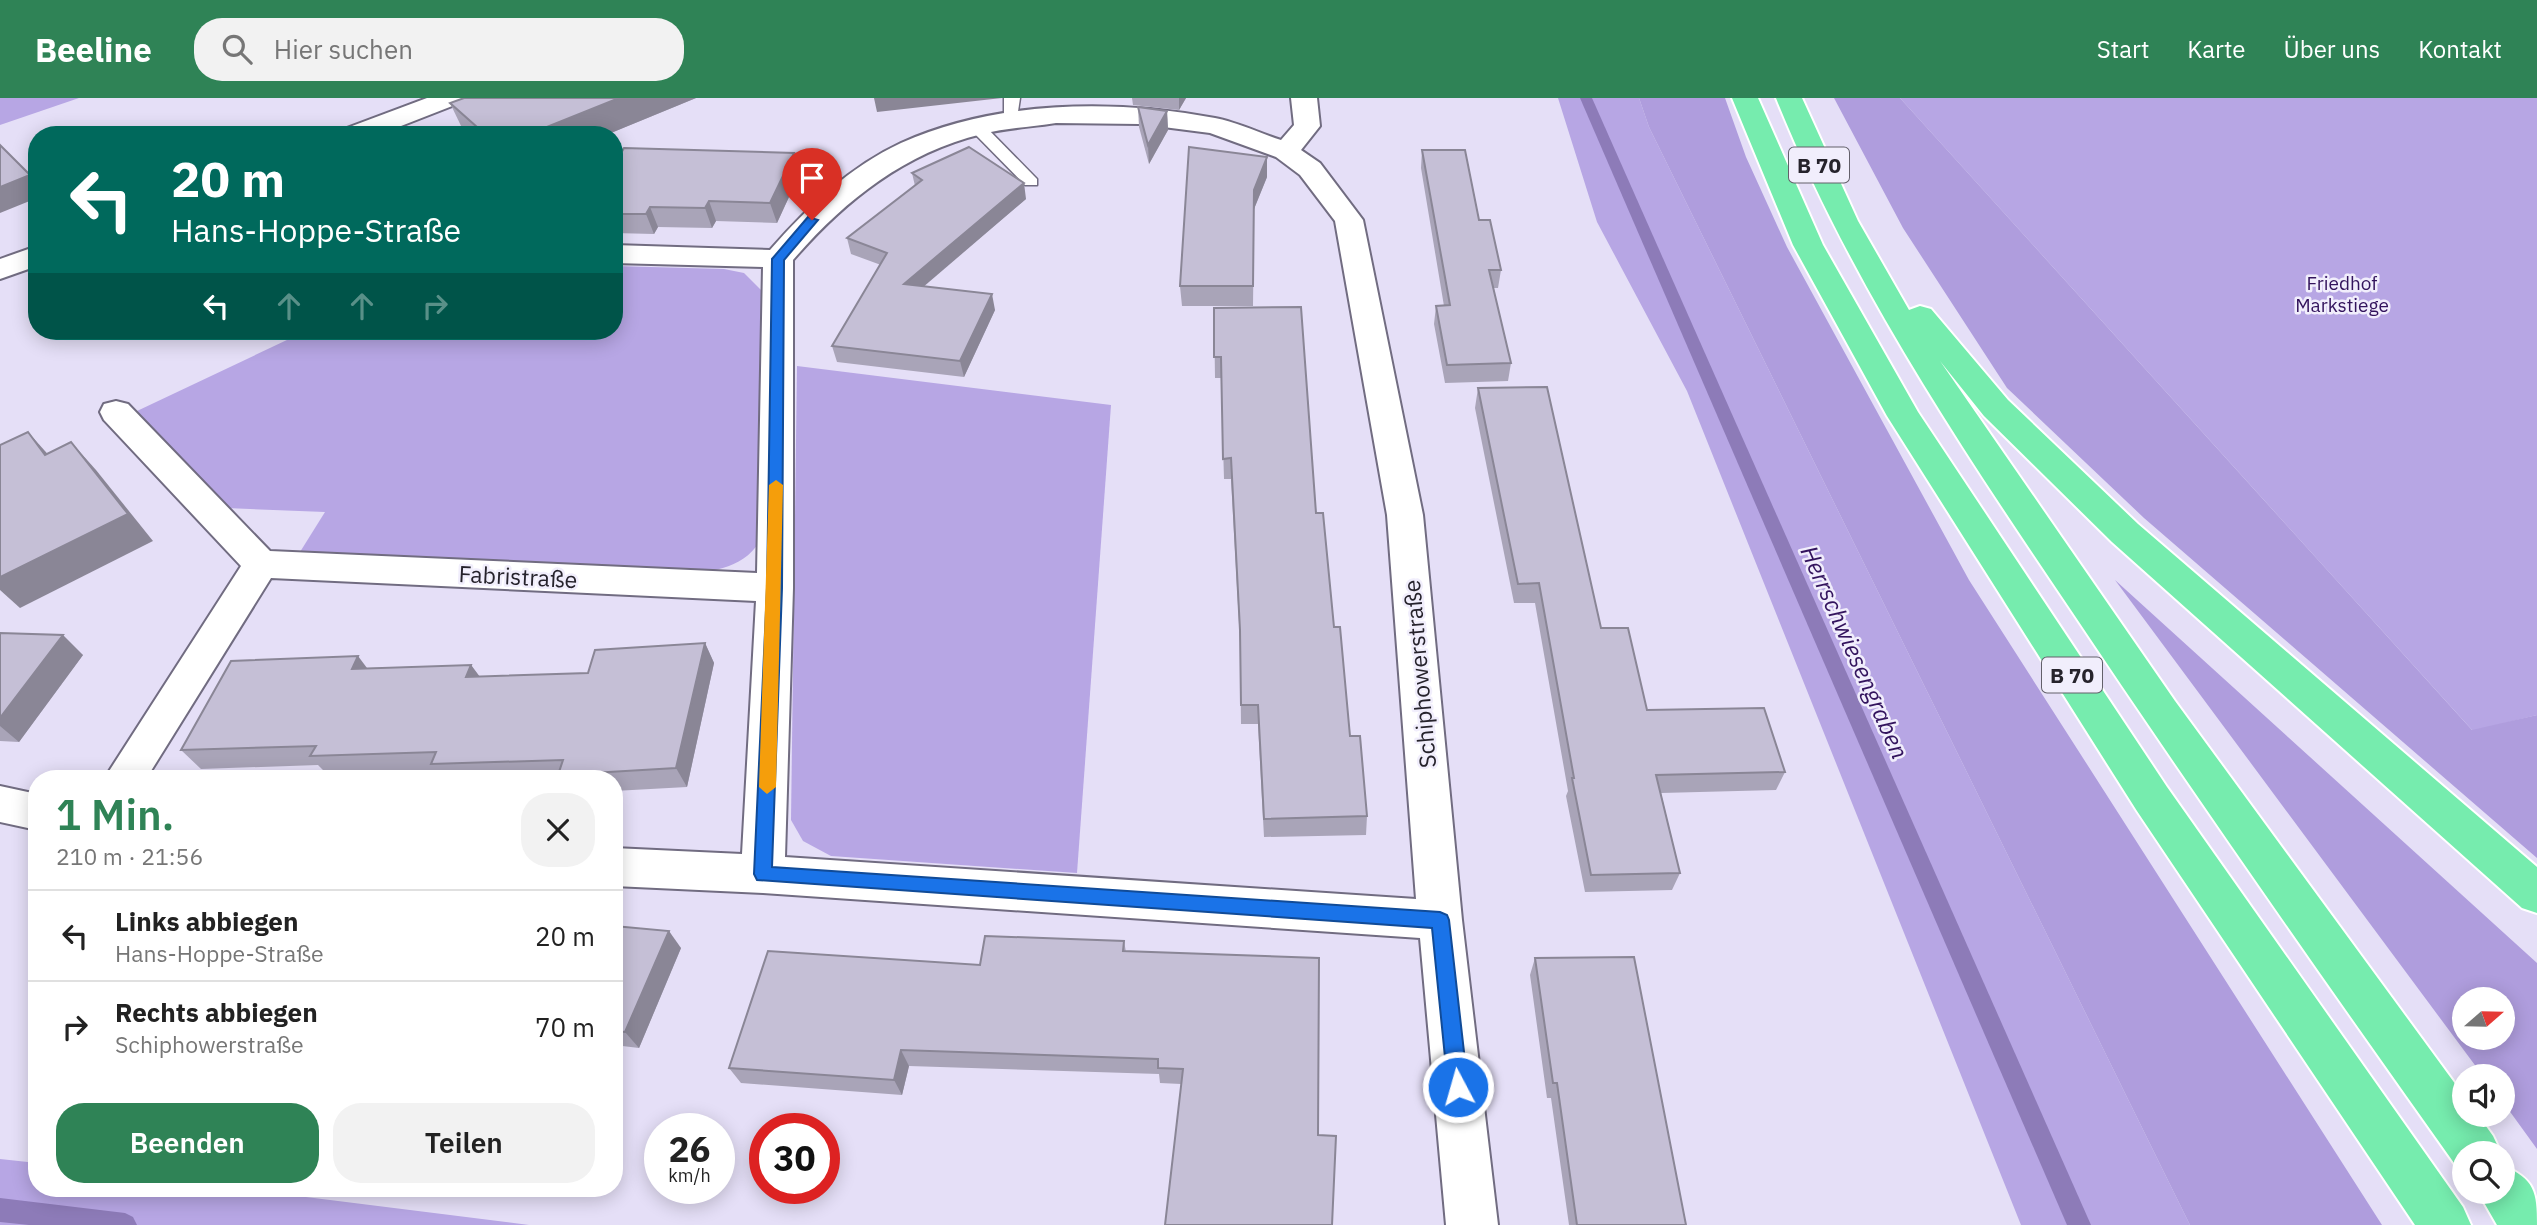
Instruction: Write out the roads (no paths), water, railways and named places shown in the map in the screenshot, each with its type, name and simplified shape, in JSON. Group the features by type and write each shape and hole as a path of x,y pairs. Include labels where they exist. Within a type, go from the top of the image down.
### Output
{"highway":[{"name":"B 70","path":"1745,98 1808,245 1904,416 2152,799 2445,1225"},
{"name":"B 70","path":"1789,98 1850,231 1946,397 2173,733 2467,1141"},
{"path":"1850,231 1996,408 2105,514 2537,894"},
{"path":"2512,1204 2528,1225"}],"street":[{"path":"376,126 451,98"},
{"path":"1286,151 1307,126 1304,98"},
{"name":"Schiphowerstraße","path":"778,259 812,220 855,183 911,149 977,127 1011,110 1056,115 1140,116 1215,126 1286,151 1310,169 1349,220 1405,515 1440,920 1472,1225"},
{"path":"623,254 778,259 775,588 763,874"},
{"path":"0,270 28,259"},
{"path":"116,412 261,564 130,770"},
{"name":"Fabristraße","path":"261,564 775,588"},
{"path":"0,804 28,810"},
{"path":"623,867 763,874 1440,920"}],"lane":[{"path":"977,127 1031,182"}],"waterway":[{"name":"Herrschwiesengraben","path":"1586,98 2079,1225"},
{"path":"0,1210 125,1225"}],"park label":[{"name":"Friedhof Markstiege","path":"2342,294"}]}
